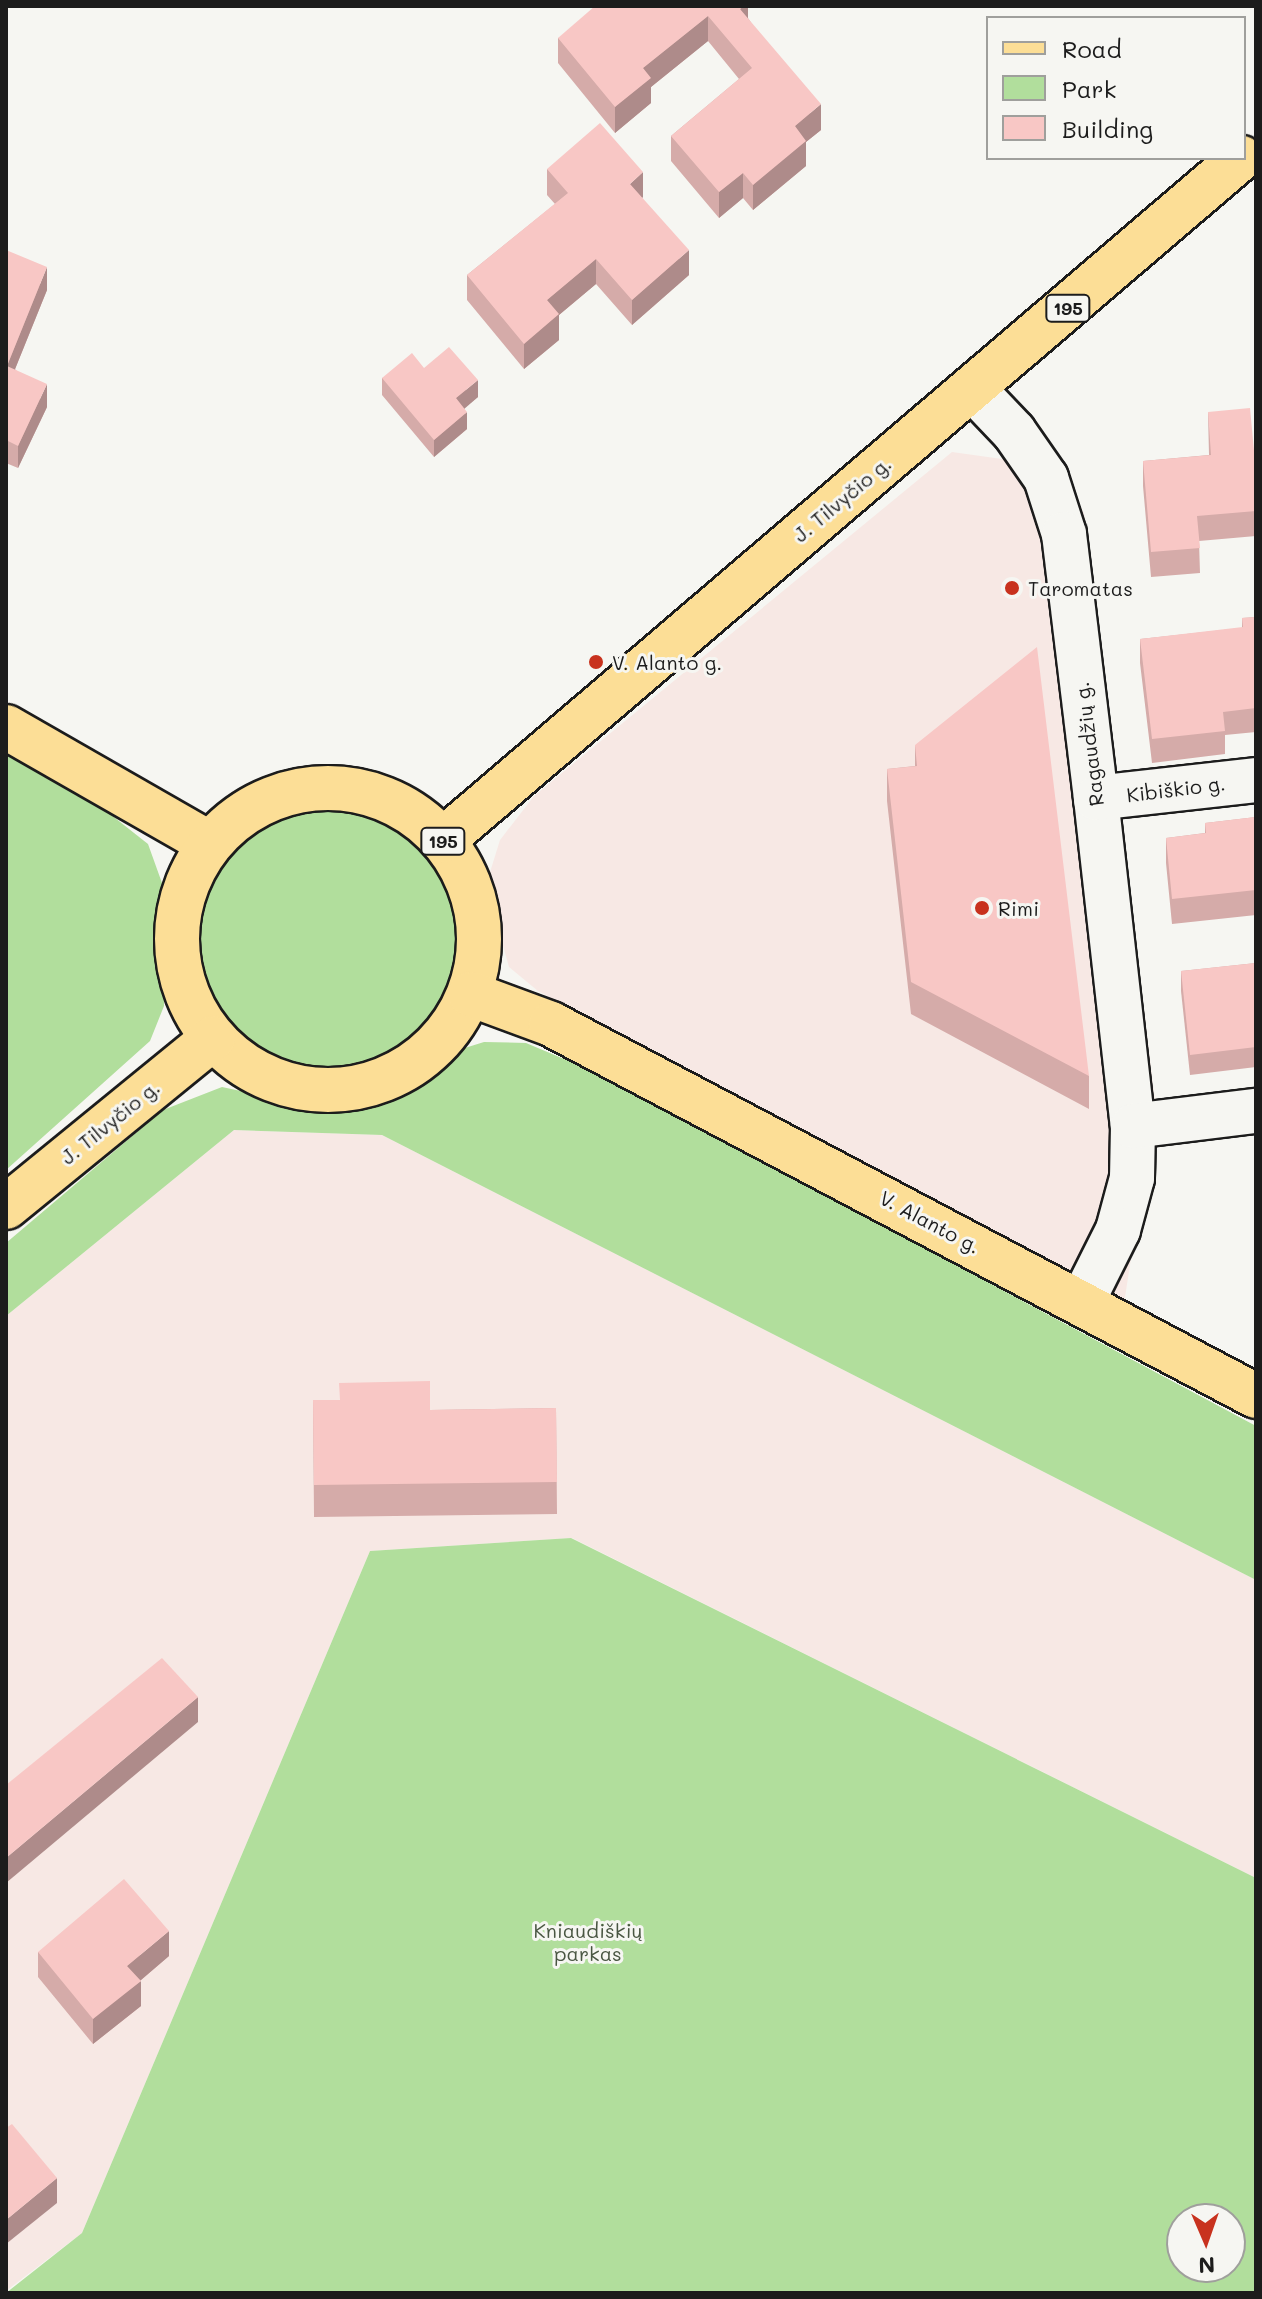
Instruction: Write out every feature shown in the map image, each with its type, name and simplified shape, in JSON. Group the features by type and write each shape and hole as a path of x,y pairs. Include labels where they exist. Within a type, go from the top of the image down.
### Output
{"main road":[{"name":"J. Tilvyčio g.","path":"443,840 974,390 1240,160"},
{"path":"6,727 210,844"},
{"name":"195","path":"325,788 393,802 443,840 466,874 478,913 480,954 470,994 452,1028 425,1056 392,1077 352,1089 314,1090 276,1082 242,1064 213,1038 187,993 177,941 185,889 210,844 261,804 325,788"},
{"name":"V. Alanto g.","path":"470,994 551,1024 1256,1396"},
{"name":"J. Tilvyčio g.","path":"6,1207 213,1038"}],"street":[{"name":"Ragaudžių g.","path":"974,390 1014,432 1046,478 1064,534 1096,798 1133,1126 1132,1178 1118,1230 1082,1302"},
{"name":"Kibiškio g.","path":"1096,798 1256,780"},
{"path":"1133,1126 1256,1111"}],"shaded area":[{"path":"1034,432 1084,513 1155,1101 1124,1304 538,991 509,967 486,885 500,840 534,796 952,452 1002,459"},
{"path":"234,1130 382,1135 1256,1580 1256,1878 572,1538 370,1551 82,2233 6,2291 6,1316"}],"green space":[{"path":"6,732 148,844 162,883 158,941 164,979 164,1006 150,1041 6,1170"},
{"path":"326,804 377,814 421,843 450,887 460,938 450,989 421,1033 377,1062 326,1072 275,1062 231,1033 202,989 192,938 202,887 231,843 275,814"},
{"path":"484,1042 526,1043 595,1072 1256,1426 1256,1580 382,1135 234,1130 6,1316 6,1243 163,1110 222,1087 320,1108 353,1105 397,1092 452,1052"},
{"name":"Kniaudiškių parkas","path":"571,1538 1256,1878 1256,2293 6,2293 82,2233 370,1551"}],"building":[{"path":"595,6 744,6 740,9 821,104 795,126 806,141 753,185 743,173 719,192 671,136 752,68 708,16 643,68 651,78 615,107 558,38"},
{"path":"600,123 643,172 630,184 689,250 632,300 596,259 547,300 559,314 524,344 467,275 568,193 547,169"},
{"path":"6,250 47,267 7,366 47,384 18,446 6,440"},
{"path":"449,347 478,380 456,398 467,412 434,440 382,378 412,353 424,368"},
{"path":"1250,408 1256,511 1197,516 1200,548 1151,552 1143,461 1211,455 1208,412"},
{"path":"1256,617 1256,708 1223,712 1225,731 1152,739 1140,639 1243,627 1242,618"},
{"name":"Rimi","path":"1037,647 1089,1076 911,982 887,769 917,766 915,745"},
{"path":"1256,817 1256,890 1172,899 1166,838 1206,833 1205,823"},
{"path":"1256,963 1256,1047 1190,1055 1181,971"},
{"path":"430,1381 430,1410 556,1408 557,1482 314,1485 313,1400 340,1400 339,1383"},
{"path":"162,1658 198,1697 6,1858 6,1785"},
{"path":"124,1879 169,1931 127,1966 141,1981 93,2019 38,1952"},
{"path":"12,2124 57,2178 6,2220 6,2128"}],"place":[{"name":"Taromatas","path":"1012,588"},
{"name":"V. Alanto g.","path":"596,662"},
{"name":"Rimi","path":"982,908"}]}
